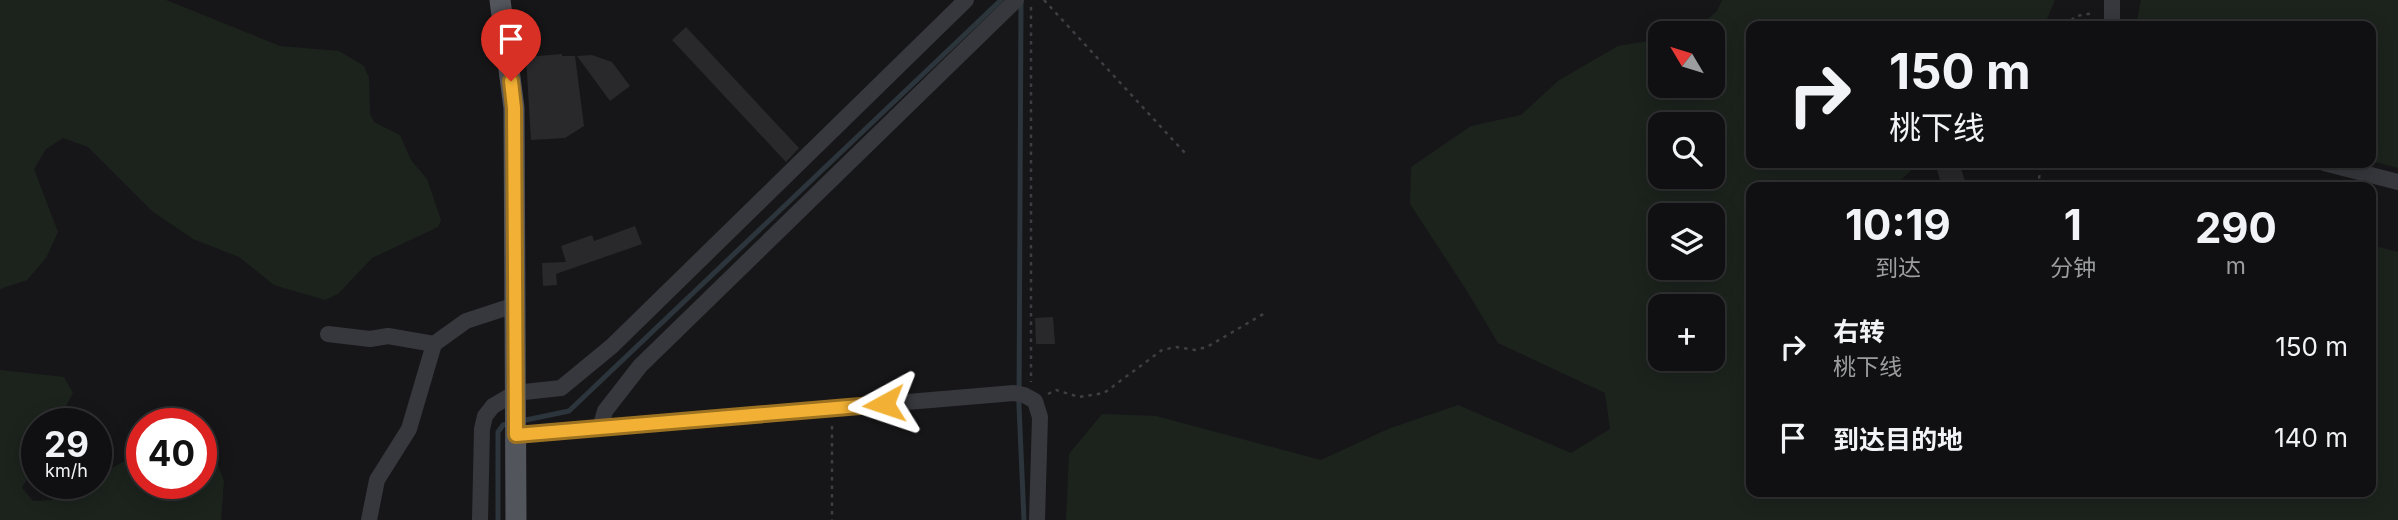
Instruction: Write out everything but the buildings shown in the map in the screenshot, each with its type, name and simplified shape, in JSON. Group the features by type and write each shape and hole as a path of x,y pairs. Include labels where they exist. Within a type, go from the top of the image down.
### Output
{"main road":[{"path":"500,0 514,108 516,520"}],"street":[{"path":"480,520 482,429 485,416 493,406 515,393 561,388 612,346 966,0"},
{"path":"600,428 605,411 640,366 1016,0"},
{"path":"2344,168 2398,181"},
{"path":"369,520 377,480 408,429 433,344 466,321 515,305"},
{"path":"328,334 370,339 388,335 433,344"},
{"path":"516,435 1014,393 1035,401 1040,417 1037,520"}],"path":[{"path":"1031,0 1031,383 1035,401 1056,390 1079,397 1104,393 1162,350 1176,347 1195,350 1207,347 1265,313"},
{"path":"1044,0 1185,153"},
{"path":"2070,21 2076,16 2097,12 2112,14"},
{"path":"831,408 832,520"}],"shaded area":[{"path":"0,0 166,0 280,46 339,51 364,66 369,78 370,114 374,122 400,135 411,160 427,179 441,220 438,227 372,258 338,294 325,300 274,285 239,257 193,239 152,211 88,147 63,138 46,149 34,169 58,232 46,258 27,280 0,289"},
{"path":"1722,0 2055,0 2046,21 1746,21 1746,168 1914,168 1898,182 1746,182 1746,497 2376,497 2376,246 2398,252 2398,520 1066,520 1069,454 1102,414 1156,416 1321,460 1388,429 1458,405 1571,453 1610,429 1605,393 1498,343 1410,204 1411,167 1471,126 1521,115 1558,81 1618,46 1648,41 1648,98 1726,98 1726,21 1706,21 1717,11"},
{"path":"2141,0 2398,0 2398,168 2376,162 2376,21 2137,21"},
{"path":"0,370 64,377 73,393 65,408 21,408 21,499 112,499 112,468 126,460 126,499 217,499 217,462 224,481 221,520 0,520"}],"waterway":[{"path":"521,421 569,411 1001,0"},
{"path":"1021,2 1019,406 1024,520"},
{"path":"498,520 498,432 503,425 512,423"}],"route":[{"path":"511,81 514,108 516,435 884,404"}]}
